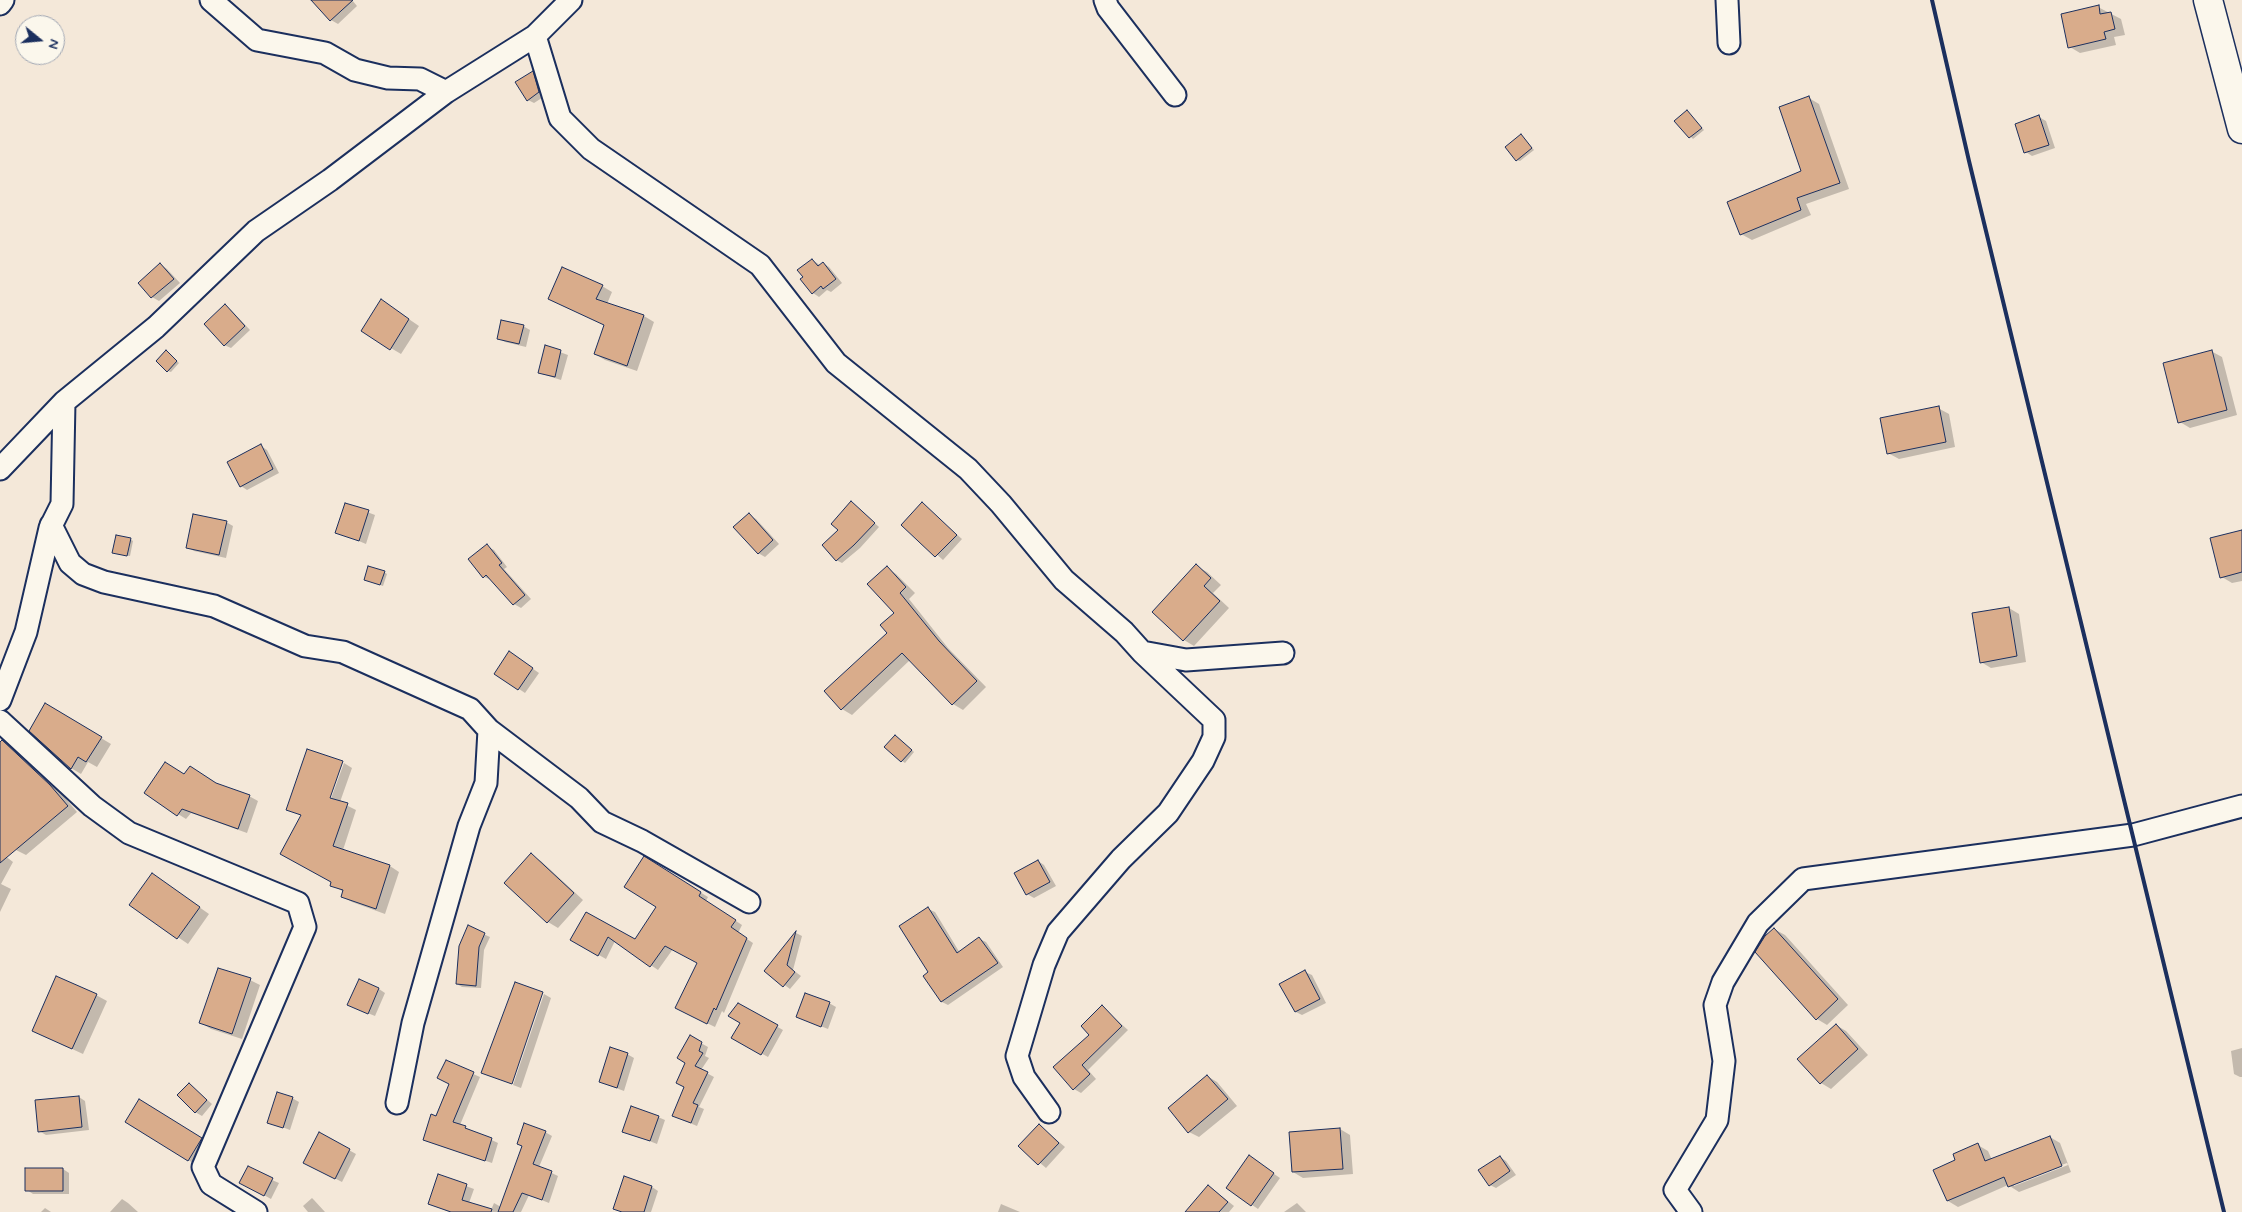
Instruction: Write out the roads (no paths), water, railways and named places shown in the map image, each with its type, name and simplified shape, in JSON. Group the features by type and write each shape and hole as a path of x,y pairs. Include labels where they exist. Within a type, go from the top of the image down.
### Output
{"main road":[{"path":"2208,0 2242,129"}],"street":[{"path":"0,4 4,0"},
{"path":"211,0 256,40 325,53 355,70 388,78 420,79 446,92"},
{"path":"0,469 64,402 156,327 256,231 330,180 446,92 535,36 571,0"},
{"path":"1105,0 1108,8 1175,95"},
{"path":"1727,0 1729,43"},
{"path":"535,36 560,118 590,149 760,265 836,363 968,468 1001,504 1064,580 1124,632 1142,652 1214,720 1214,737 1203,762 1168,813 1121,860 1058,932 1044,965 1016,1056 1024,1076 1049,1112"},
{"path":"0,700 26,632 51,525 62,504 64,402"},
{"path":"51,525 70,563 83,574 104,582 214,606 305,646 343,652 470,709 489,730 579,798 602,822 642,841 749,902"},
{"path":"1142,652 1186,660 1283,653"},
{"path":"0,721 92,806 129,833 298,903 305,927 203,1167 212,1184 256,1212"},
{"path":"397,1103 413,1023 467,834 486,783 489,730"},
{"path":"1690,1212 1675,1190 1717,1120 1724,1061 1715,1005 1722,982 1758,923 1803,879 2133,836 2242,806"}],"railway":[{"path":"1932,0 1969,161 2224,1212"}]}
